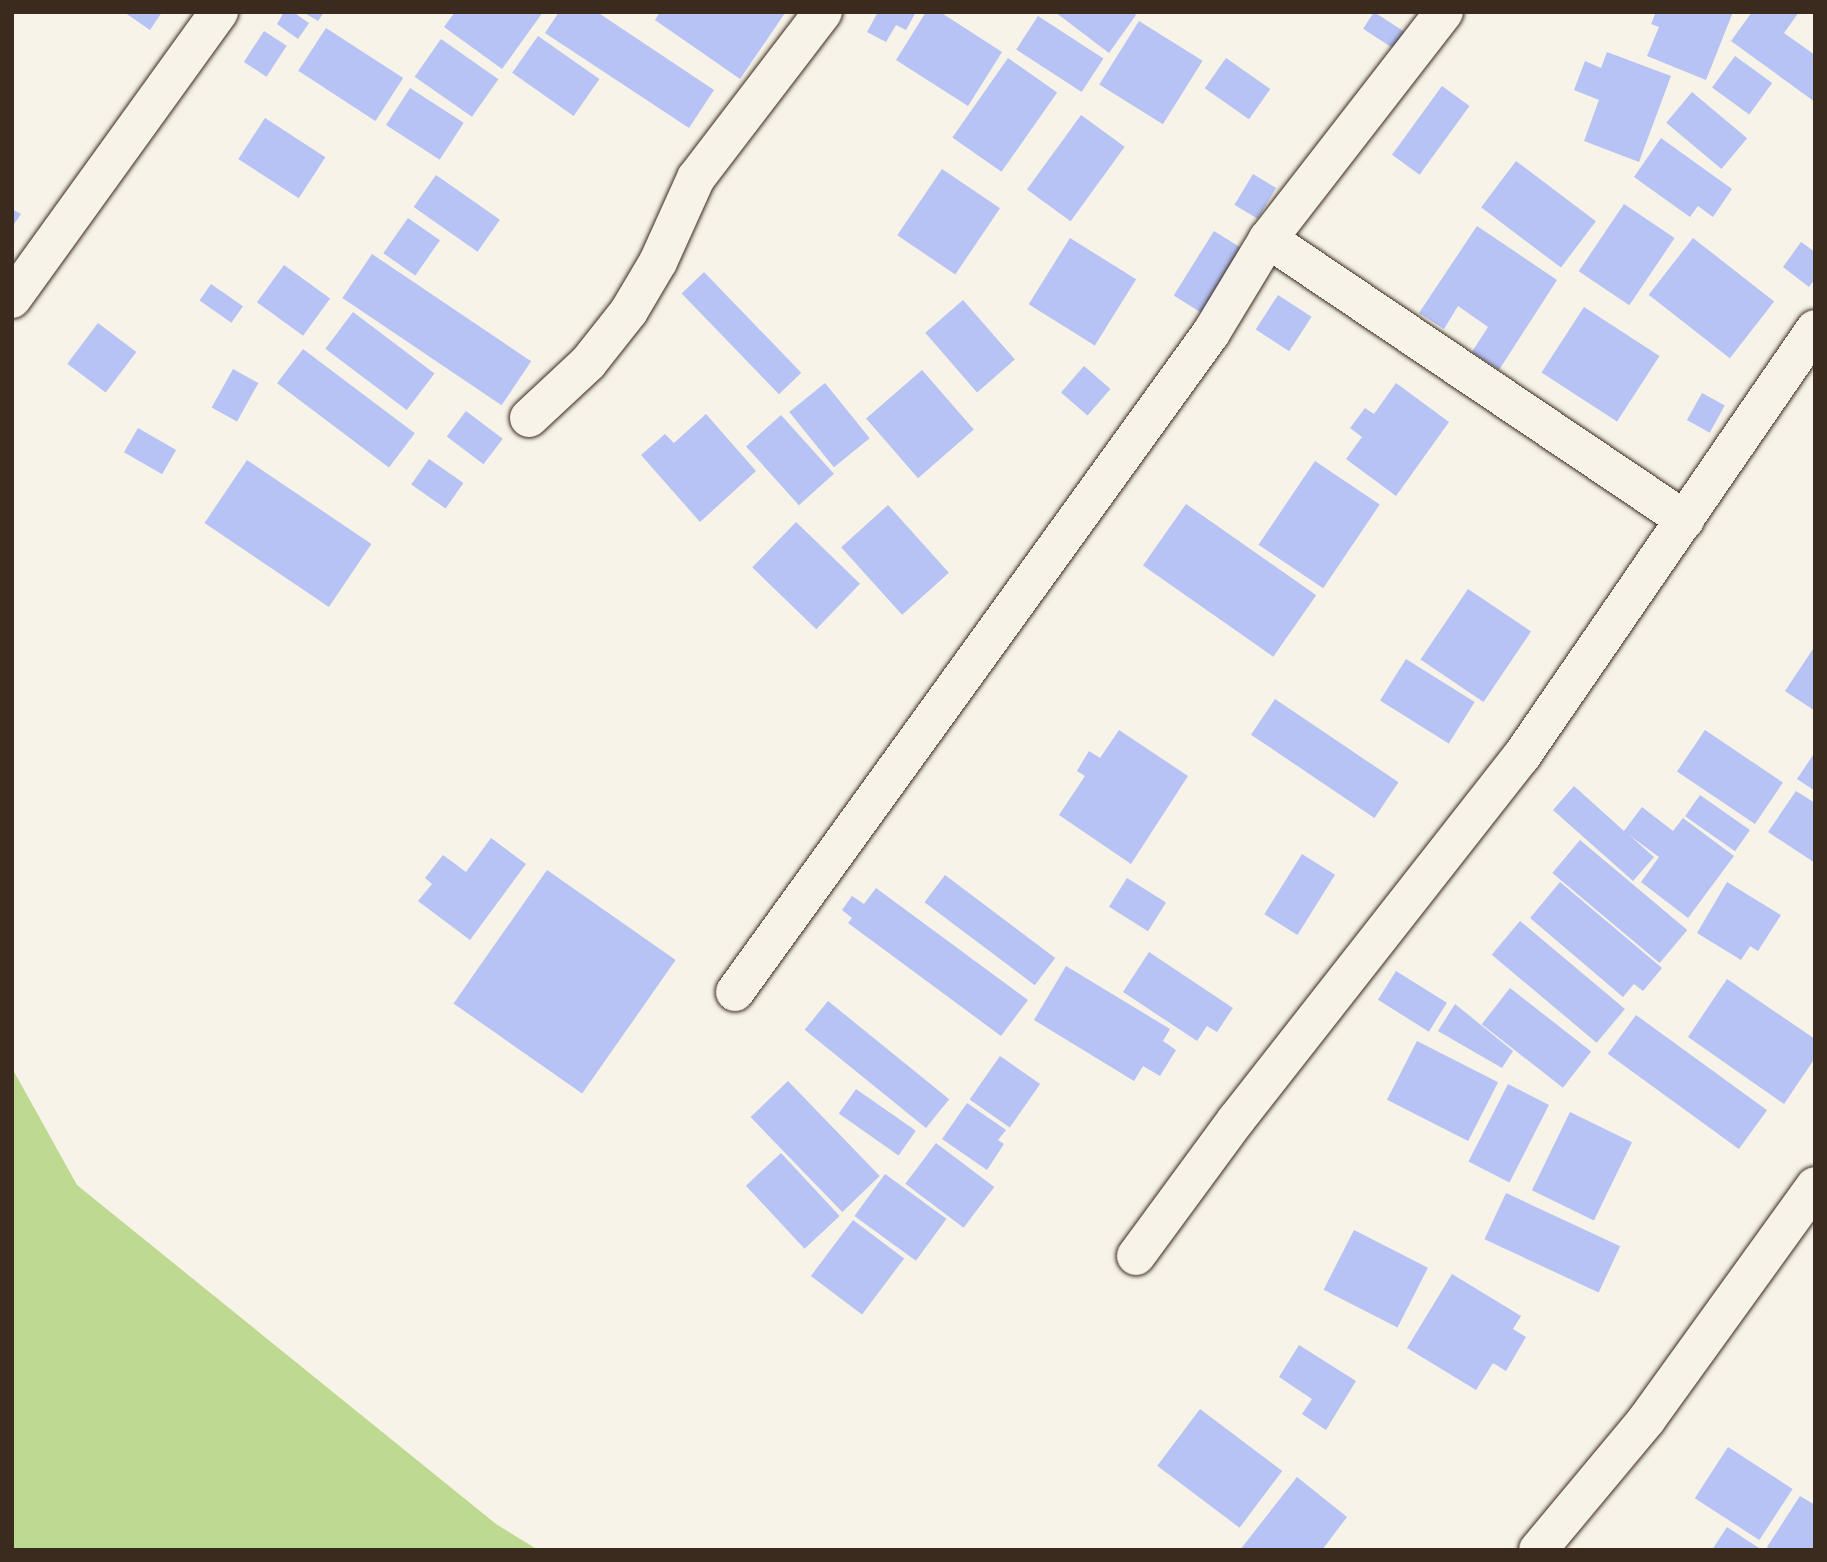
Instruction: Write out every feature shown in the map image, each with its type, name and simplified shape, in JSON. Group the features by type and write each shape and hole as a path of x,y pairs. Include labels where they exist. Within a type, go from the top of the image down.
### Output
{"street":[{"path":"12,299 219,12"},
{"path":"529,418 588,363 629,311 658,262 696,178 823,12"},
{"path":"735,992 1210,333 1268,239 1444,12"},
{"path":"1268,239 1685,520"},
{"path":"1136,1256 1236,1120 1521,757 1815,329"},
{"path":"1538,1550 1647,1419 1815,1186"}],"green space":[{"path":"12,1068 77,1185 496,1524 538,1550 12,1550"}],"building":[{"path":"124,12 162,12 150,30"},
{"path":"284,12 293,12 309,23 298,39 277,24"},
{"path":"303,12 324,12 318,21"},
{"path":"455,12 543,12 502,69 444,27"},
{"path":"559,12 597,12 714,90 689,128 545,33"},
{"path":"660,12 785,13 740,79 655,20"},
{"path":"878,12 916,12 906,30 896,25 886,42 867,32"},
{"path":"926,12 940,12 1002,52 968,106 896,60"},
{"path":"1055,12 1132,12 1136,15 1109,53"},
{"path":"1374,12 1405,32 1394,49 1363,29"},
{"path":"1656,12 1733,12 1706,80 1647,56 1659,27 1651,24"},
{"path":"1752,12 1799,12 1784,33 1815,55 1815,102 1731,41"},
{"path":"1038,16 1103,58 1082,92 1016,50"},
{"path":"1139,21 1203,61 1163,124 1099,85"},
{"path":"326,28 403,78 375,121 298,71"},
{"path":"264,31 287,46 266,77 244,62"},
{"path":"538,36 599,79 574,116 512,73"},
{"path":"441,39 498,79 472,117 415,77"},
{"path":"1607,52 1671,76 1639,162 1584,141 1599,100 1574,90 1585,61 1601,68"},
{"path":"1735,56 1772,83 1749,115 1712,88"},
{"path":"1008,58 1057,92 1002,172 952,137"},
{"path":"1226,58 1270,89 1249,119 1205,88"},
{"path":"1442,86 1470,106 1420,175 1392,155"},
{"path":"410,88 464,123 440,160 386,125"},
{"path":"1692,92 1747,138 1721,169 1666,123"},
{"path":"1081,115 1125,147 1071,221 1027,189"},
{"path":"265,118 325,157 299,198 238,159"},
{"path":"1661,138 1732,189 1713,217 1698,206 1690,217 1634,177"},
{"path":"1516,161 1596,221 1561,268 1481,207"},
{"path":"942,169 1000,208 955,274 897,235"},
{"path":"1253,174 1276,188 1258,219 1234,205"},
{"path":"436,175 500,220 478,252 414,207"},
{"path":"1624,204 1675,238 1629,305 1579,271"},
{"path":"12,209 21,214 12,227"},
{"path":"408,218 440,240 415,276 383,253"},
{"path":"1477,226 1557,280 1499,370 1472,352 1488,327 1458,306 1444,329 1419,313"},
{"path":"1214,231 1243,249 1203,313 1174,295"},
{"path":"1070,238 1136,279 1095,345 1029,304"},
{"path":"1693,238 1774,301 1730,358 1649,295"},
{"path":"1801,242 1815,252 1815,279 1809,287 1783,267"},
{"path":"372,254 531,361 502,405 342,298"},
{"path":"284,265 330,299 303,336 257,302"},
{"path":"704,272 801,373 779,394 682,294"},
{"path":"211,284 243,306 231,323 200,300"},
{"path":"1278,295 1312,317 1289,351 1256,329"},
{"path":"963,300 1015,360 977,392 925,333"},
{"path":"1584,307 1659,356 1617,421 1542,372"},
{"path":"353,312 434,373 407,410 325,349"},
{"path":"98,323 136,352 106,393 67,364"},
{"path":"303,349 415,433 389,468 277,383"},
{"path":"1084,366 1110,389 1087,415 1061,392"},
{"path":"233,369 258,383 237,422 212,407"},
{"path":"922,370 974,430 918,478 866,419"},
{"path":"825,383 870,438 834,467 789,412"},
{"path":"1396,383 1449,422 1396,496 1346,459 1362,437 1350,428 1365,408 1374,414"},
{"path":"1702,393 1725,406 1710,433 1687,420"},
{"path":"466,411 503,439 483,464 447,437"},
{"path":"706,414 756,471 700,522 641,455 665,434 674,443"},
{"path":"781,415 834,474 799,505 746,446"},
{"path":"138,428 176,450 162,474 124,452"},
{"path":"429,459 463,483 446,508 411,484"},
{"path":"247,460 371,544 329,607 205,523"},
{"path":"1315,461 1380,505 1323,588 1259,545"},
{"path":"1186,504 1316,595 1273,657 1143,565"},
{"path":"888,505 949,573 902,615 841,547"},
{"path":"796,522 860,584 816,629 752,567"},
{"path":"1468,589 1531,631 1483,702 1420,659"},
{"path":"1813,649 1815,650 1815,711 1785,691"},
{"path":"1406,659 1475,702 1449,743 1380,701"},
{"path":"1275,699 1399,782 1374,818 1251,735"},
{"path":"1119,730 1188,776 1131,864 1059,815 1085,776 1077,771 1089,751 1100,758"},
{"path":"1705,730 1783,783 1755,824 1677,771"},
{"path":"1815,752 1815,791 1797,779"},
{"path":"1574,786 1624,831 1642,807 1673,831 1683,818 1734,856 1688,918 1641,882 1659,857 1629,835 1654,857 1633,881 1553,810"},
{"path":"1796,791 1815,803 1815,863 1768,832"},
{"path":"1700,795 1750,830 1735,851 1685,816"},
{"path":"491,838 526,864 470,940 418,901 432,884 425,878 443,855 466,872"},
{"path":"1580,840 1687,930 1660,963 1552,873"},
{"path":"1302,854 1335,875 1297,935 1264,914"},
{"path":"547,870 676,960 582,1094 454,1004"},
{"path":"945,875 1055,958 1035,985 925,902"},
{"path":"1127,878 1166,902 1148,931 1109,907"},
{"path":"1560,882 1662,968 1643,991 1634,984 1623,997 1530,918"},
{"path":"1727,882 1781,915 1758,951 1750,946 1741,960 1697,933"},
{"path":"876,888 1028,1000 1001,1036 848,923 852,918 842,910 852,896 864,904"},
{"path":"1520,921 1625,1009 1597,1043 1492,955"},
{"path":"1149,952 1233,1008 1217,1032 1207,1026 1197,1041 1123,992"},
{"path":"1066,966 1170,1029 1163,1041 1176,1050 1160,1076 1143,1066 1134,1081 1034,1020"},
{"path":"1396,971 1447,1003 1429,1032 1378,1000"},
{"path":"1727,979 1815,1039 1815,1058 1784,1104 1688,1037"},
{"path":"1510,988 1591,1051 1563,1088 1482,1024"},
{"path":"828,1001 949,1099 926,1128 805,1030"},
{"path":"1455,1004 1513,1051 1502,1068 1438,1031"},
{"path":"1636,1015 1767,1110 1739,1149 1608,1054"},
{"path":"1417,1041 1498,1082 1468,1141 1387,1100"},
{"path":"1000,1056 1040,1084 1010,1128 970,1099"},
{"path":"788,1081 880,1176 842,1212 751,1117"},
{"path":"1508,1084 1549,1105 1509,1182 1469,1162"},
{"path":"856,1089 916,1131 899,1155 839,1114"},
{"path":"967,1103 1006,1130 998,1140 1004,1144 987,1170 942,1139"},
{"path":"1570,1112 1632,1142 1594,1220 1532,1190"},
{"path":"936,1143 994,1187 964,1228 905,1184"},
{"path":"781,1153 840,1216 805,1249 746,1186"},
{"path":"885,1174 946,1219 916,1261 854,1216"},
{"path":"1506,1193 1620,1246 1599,1292 1484,1239"},
{"path":"853,1220 904,1259 862,1314 811,1276"},
{"path":"1354,1230 1428,1268 1398,1327 1324,1290"},
{"path":"1452,1274 1521,1316 1513,1329 1526,1337 1506,1371 1493,1363 1476,1390 1407,1348"},
{"path":"1299,1345 1356,1381 1326,1430 1302,1414 1312,1399 1279,1377"},
{"path":"1200,1409 1282,1471 1240,1528 1157,1466"},
{"path":"1728,1447 1793,1489 1759,1540 1695,1498"},
{"path":"1297,1477 1347,1517 1322,1550 1240,1550"},
{"path":"1800,1496 1815,1505 1815,1550 1771,1550 1767,1547"},
{"path":"1727,1527 1762,1550 1712,1550"}]}
